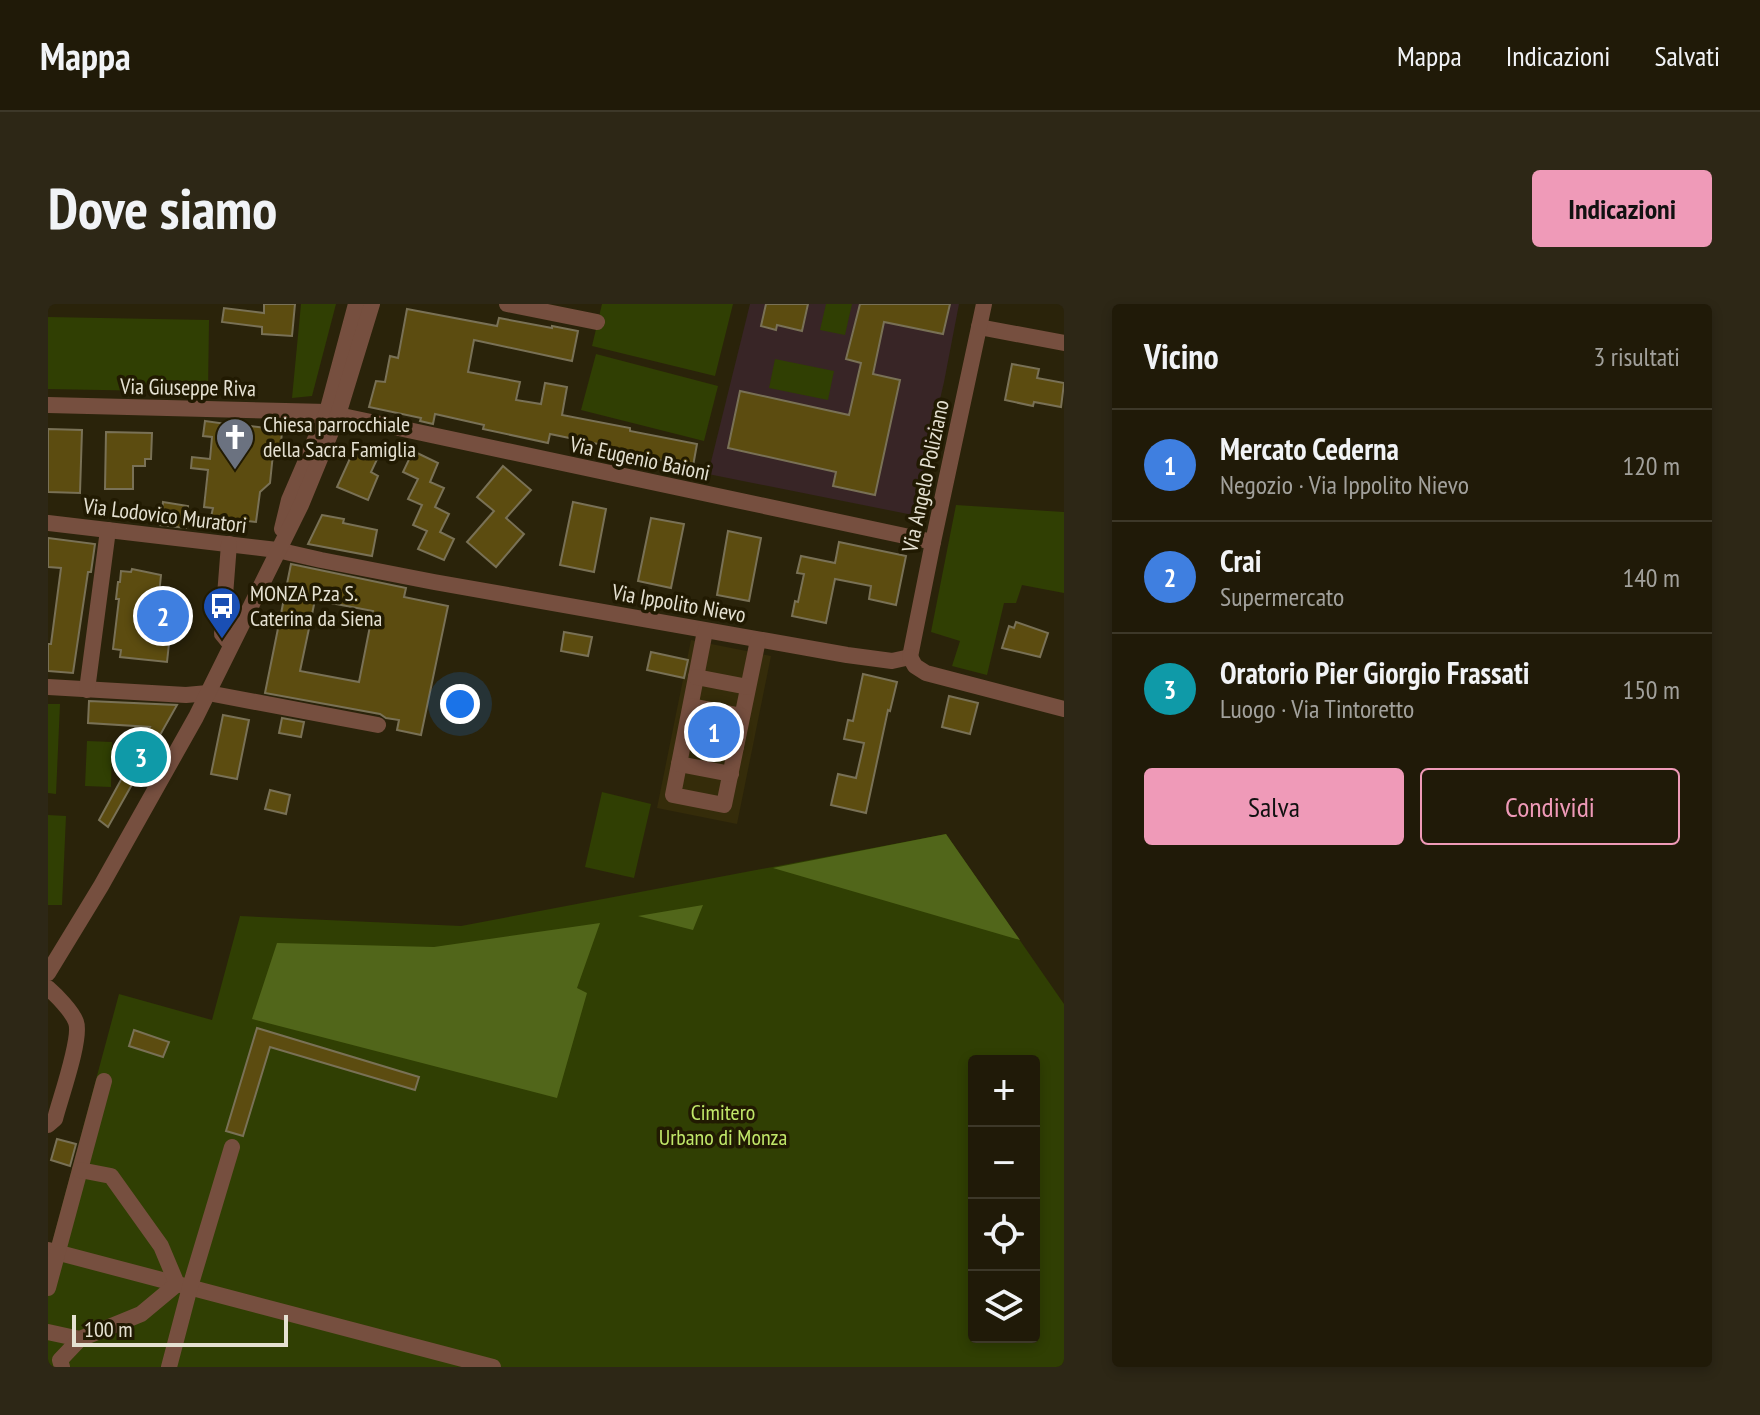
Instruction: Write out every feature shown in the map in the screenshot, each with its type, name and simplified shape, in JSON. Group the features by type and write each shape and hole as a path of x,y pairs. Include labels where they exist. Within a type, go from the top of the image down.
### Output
{"street":[{"path":"332,414 356,304"},
{"path":"48,973 101,886 208,693 301,505 372,304"},
{"path":"507,304 597,322"},
{"name":"Via Angelo Poliziano","path":"910,657 984,304"},
{"path":"979,327 1064,343"},
{"name":"Via Giuseppe Riva","path":"48,405 332,414"},
{"name":"Via Eugenio Baioni","path":"332,414 933,542"},
{"name":"Via Lodovico Muratori","path":"48,523 277,550"},
{"path":"87,690 108,530"},
{"path":"229,544 222,634 231,645"},
{"name":"Via Ippolito Nievo","path":"277,550 758,640 892,661 910,657"},
{"path":"705,631 673,795 724,805 758,640"},
{"path":"910,657 915,666 926,673 1064,709"},
{"path":"696,677 748,687"},
{"path":"48,687 186,695 208,693 378,725"},
{"path":"691,706 742,716"},
{"path":"685,737 736,747"},
{"path":"679,764 731,774"},
{"path":"48,988 76,1022 76,1041 55,1119 48,1125"},
{"path":"48,1288 53,1251 80,1170 104,1081"},
{"path":"169,1367 184,1286 232,1147"},
{"path":"80,1170 111,1176 161,1246 184,1286"},
{"path":"53,1251 493,1367"},
{"path":"62,1367 60,1360 80,1339 141,1314 184,1286"},
{"path":"48,1332 80,1339"}],"shaded area":[{"path":"750,304 959,304 913,515 708,474"},
{"path":"691,640 771,656 737,824 657,808"}],"green space":[{"path":"301,304 336,304 312,396 292,398"},
{"path":"602,304 733,304 715,376 592,346"},
{"path":"826,304 852,304 845,335 820,330"},
{"path":"48,317 209,320 208,392 48,389"},
{"path":"596,354 718,386 704,441 581,410"},
{"path":"775,359 834,371 828,400 769,388"},
{"path":"956,505 1064,512 1064,593 1022,585 1016,603 1004,603 987,675 952,666 960,641 931,632"},
{"path":"48,704 60,704 56,794 48,793"},
{"path":"87,741 112,742 111,787 85,786"},
{"path":"602,792 651,804 634,878 585,867"},
{"path":"48,815 66,816 62,905 48,905"},
{"name":"Cimitero Urbano di Monza","path":"946,834 1064,1004 1064,1367 48,1367 48,1258 119,994 212,1020 240,916 461,926"},
{"path":"946,834 1020,940 773,868"},
{"path":"703,905 693,930 638,916"},
{"path":"600,923 577,988 587,993 557,1098 252,1019 277,943 434,947"}],"building":[{"path":"264,304 295,304 292,336 262,334 262,327 222,322 224,308 264,313"},
{"path":"766,304 808,304 802,331 777,325 776,330 761,326"},
{"path":"860,304 950,304 943,334 884,322 873,374 900,380 875,495 833,486 836,472 728,448 740,391 849,415 861,363 846,359"},
{"path":"407,309 497,326 499,318 578,331 572,361 474,340 468,372 520,382 516,400 541,404 545,383 567,387 562,415 697,444 693,466 625,454 624,460 601,455 603,445 550,434 548,443 483,429 484,425 435,414 433,424 420,421 421,418 369,407 376,381 385,382 390,356 398,358"},
{"path":"1012,364 1039,369 1037,378 1064,383 1061,407 1034,402 1033,406 1005,400"},
{"name":"Chiesa parrocchiale della Sacra Famiglia","path":"205,421 227,426 282,430 281,445 274,444 270,483 260,492 256,522 211,517 213,508 204,507 208,470 191,468 192,457 210,459 212,437 203,436"},
{"path":"48,429 82,430 80,493 48,492"},
{"path":"106,432 152,433 151,459 145,459 145,466 133,466 133,489 105,489"},
{"path":"357,443 380,453 371,472 378,476 368,500 337,487"},
{"path":"413,451 438,463 430,482 444,488 435,507 449,514 440,532 454,539 444,560 418,549 427,531 413,525 422,505 408,499 418,479 403,472"},
{"path":"503,466 531,490 506,518 524,534 496,567 467,542 494,511 477,497"},
{"path":"163,502 188,506 186,528 160,525"},
{"path":"573,502 606,509 594,572 560,565"},
{"path":"322,515 377,530 372,556 308,544"},
{"path":"651,518 684,524 671,588 638,581"},
{"path":"728,531 761,538 749,601 717,595"},
{"path":"48,538 95,544 73,673 48,671 48,644 51,644 61,568 48,567"},
{"path":"839,542 906,556 896,605 869,599 871,586 835,579 826,623 792,616 804,574 797,573 801,556 835,563"},
{"path":"291,564 406,588 404,597 448,606 421,735 397,730 399,720 380,714 265,693","holes":["315,600 373,611 359,682 300,671"]},
{"path":"132,569 161,575 158,604 173,606 167,662 120,657 121,650 113,649 118,582 121,571 131,572"},
{"path":"1016,622 1048,633 1040,657 1002,648 1009,626 1014,628"},
{"path":"564,632 592,637 588,656 561,651"},
{"path":"651,652 688,660 684,678 647,670"},
{"path":"863,674 897,682 866,813 831,805 838,774 856,778 864,743 844,739 848,720 853,721"},
{"path":"949,696 978,703 970,734 942,727"},
{"path":"89,701 177,705 108,827 99,820 150,727 88,723"},
{"path":"223,715 249,720 237,779 211,774"},
{"path":"282,718 304,722 301,737 279,733"},
{"path":"270,790 290,795 286,814 265,809"},
{"path":"257,1028 419,1077 415,1090 270,1047 243,1136 226,1131"},
{"path":"134,1030 169,1042 163,1057 129,1046"},
{"path":"57,1139 76,1144 70,1166 51,1160"}],"place":[{"name":"Chiesa parrocchiale della Sacra Famiglia","path":"235,471"},
{"name":"Crai","path":"163,616"},
{"name":"MONZA P.za S. Caterina da Siena","path":"222,640"},
{"name":"Mercato Cederna","path":"714,732"},
{"name":"Oratorio Pier Giorgio Frassati","path":"141,757"}]}
